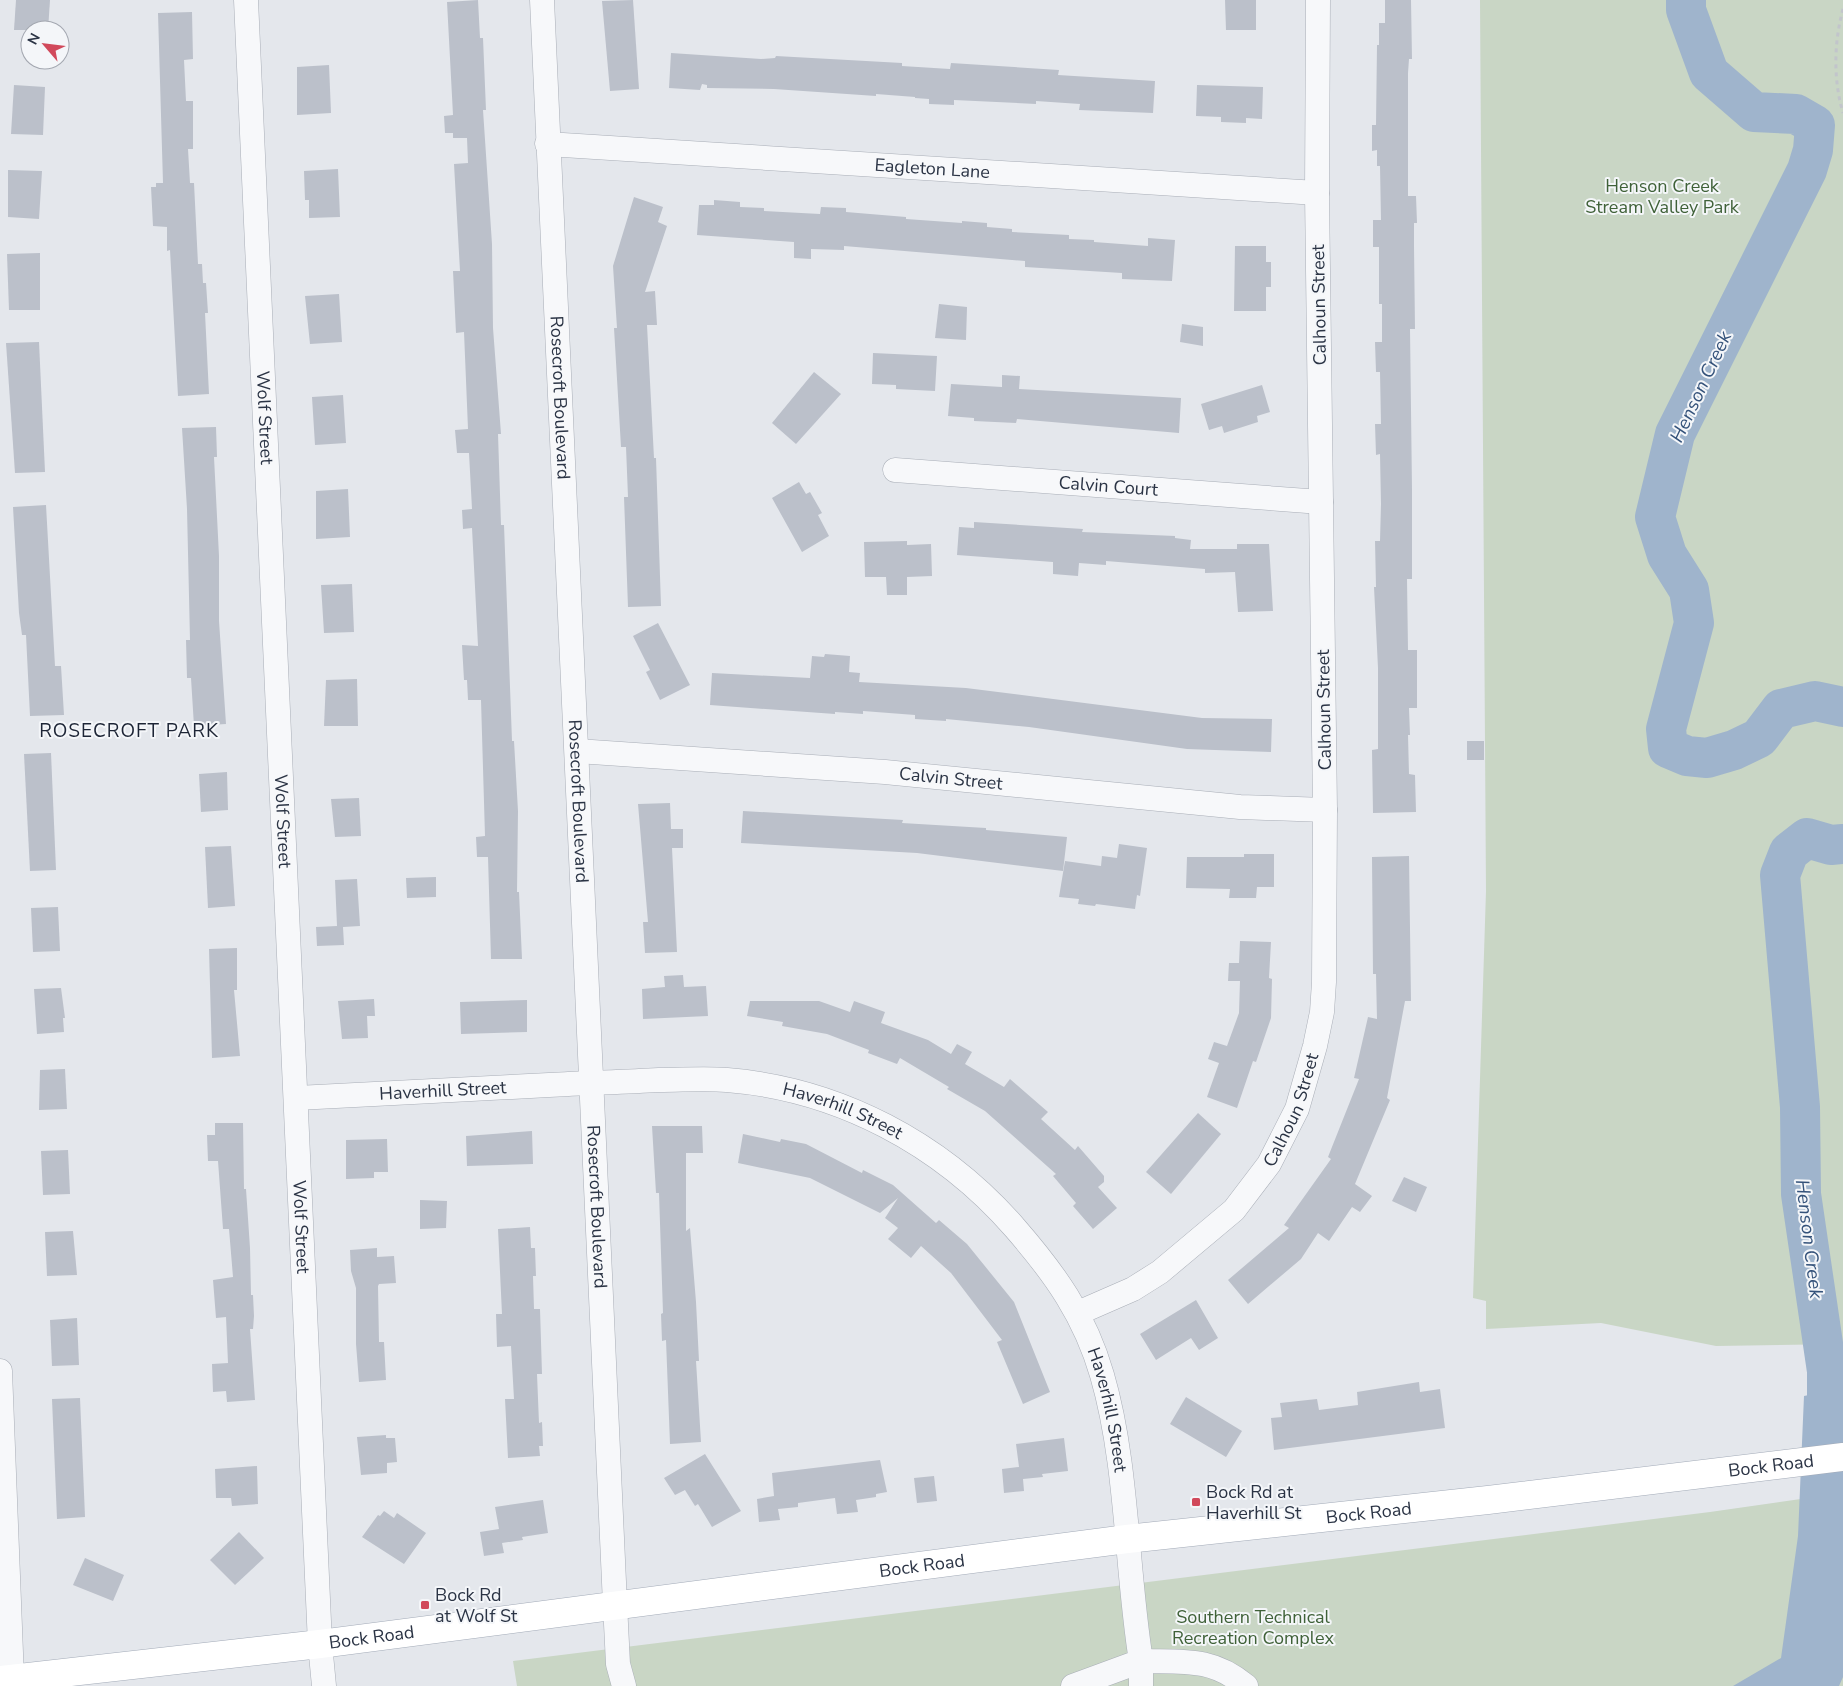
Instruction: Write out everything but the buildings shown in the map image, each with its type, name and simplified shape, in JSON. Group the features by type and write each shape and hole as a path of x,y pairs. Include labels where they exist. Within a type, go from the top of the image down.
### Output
{"main road":[{"name":"Bock Road","path":"6,1680 320,1644 615,1604 1127,1539 1488,1500 1843,1457"}],"street":[{"name":"Wolf Street","path":"246,0 297,1098 320,1644 324,1686"},
{"name":"Rosecroft Boulevard","path":"542,0 547,144 577,751 590,1083 615,1604 618,1664 624,1686"},
{"name":"Calhoun Street","path":"1078,1313 1132,1289 1160,1272 1213,1230 1234,1210 1254,1184 1284,1136 1299,1100 1315,1046 1322,1012 1324,982 1325,810 1317,193 1318,0"},
{"name":"Eagleton Lane","path":"547,144 1317,193"},
{"name":"Calvin Court","path":"895,470 1321,502"},
{"name":"Calvin Street","path":"577,751 885,772 1240,807 1325,810"},
{"name":"Haverhill Street","path":"297,1098 704,1079 754,1083 812,1096 877,1121 908,1137 935,1155 993,1202 1037,1253 1078,1313 1101,1373 1113,1420 1141,1661 1141,1686"},
{"path":"0,1370 6,1680"},
{"path":"1073,1686 1141,1661 1206,1663 1236,1677 1246,1686"}],"path":[{"path":"1843,9 1838,27 1836,60 1843,113"}],"green space":[{"name":"Henson Creek Stream Valley Park","path":"1480,0 1843,0 1843,1344 1716,1346 1601,1323 1486,1329 1486,1301 1473,1298 1486,891"},
{"name":"Southern Technical Recreation Complex","path":"1843,1493 1843,1686 517,1686 513,1661 1710,1512"}],"water":[{"path":"1843,1388 1843,1677 1839,1686 1733,1686 1781,1658 1798,1536 1804,1396"}],"waterway":[{"name":"Henson Creek","path":"1686,0 1686,10 1709,73 1754,112 1796,114 1815,125 1813,150 1807,170 1675,434 1655,517 1667,555 1689,590 1694,623 1666,729 1668,748 1687,756 1707,758 1734,750 1759,738 1781,709 1815,701 1843,707"},
{"name":"Henson Creek","path":"1827,1446 1827,1371 1801,1194 1800,1107 1780,875 1789,852 1807,838 1831,845 1843,844"}],"place":[{"name":"Bock Rd at Haverhill St","path":"1196,1502"},
{"name":"Bock Rd at Wolf St","path":"425,1605"}],"district":[{"name":"ROSECROFT PARK","path":"129,731"}]}
